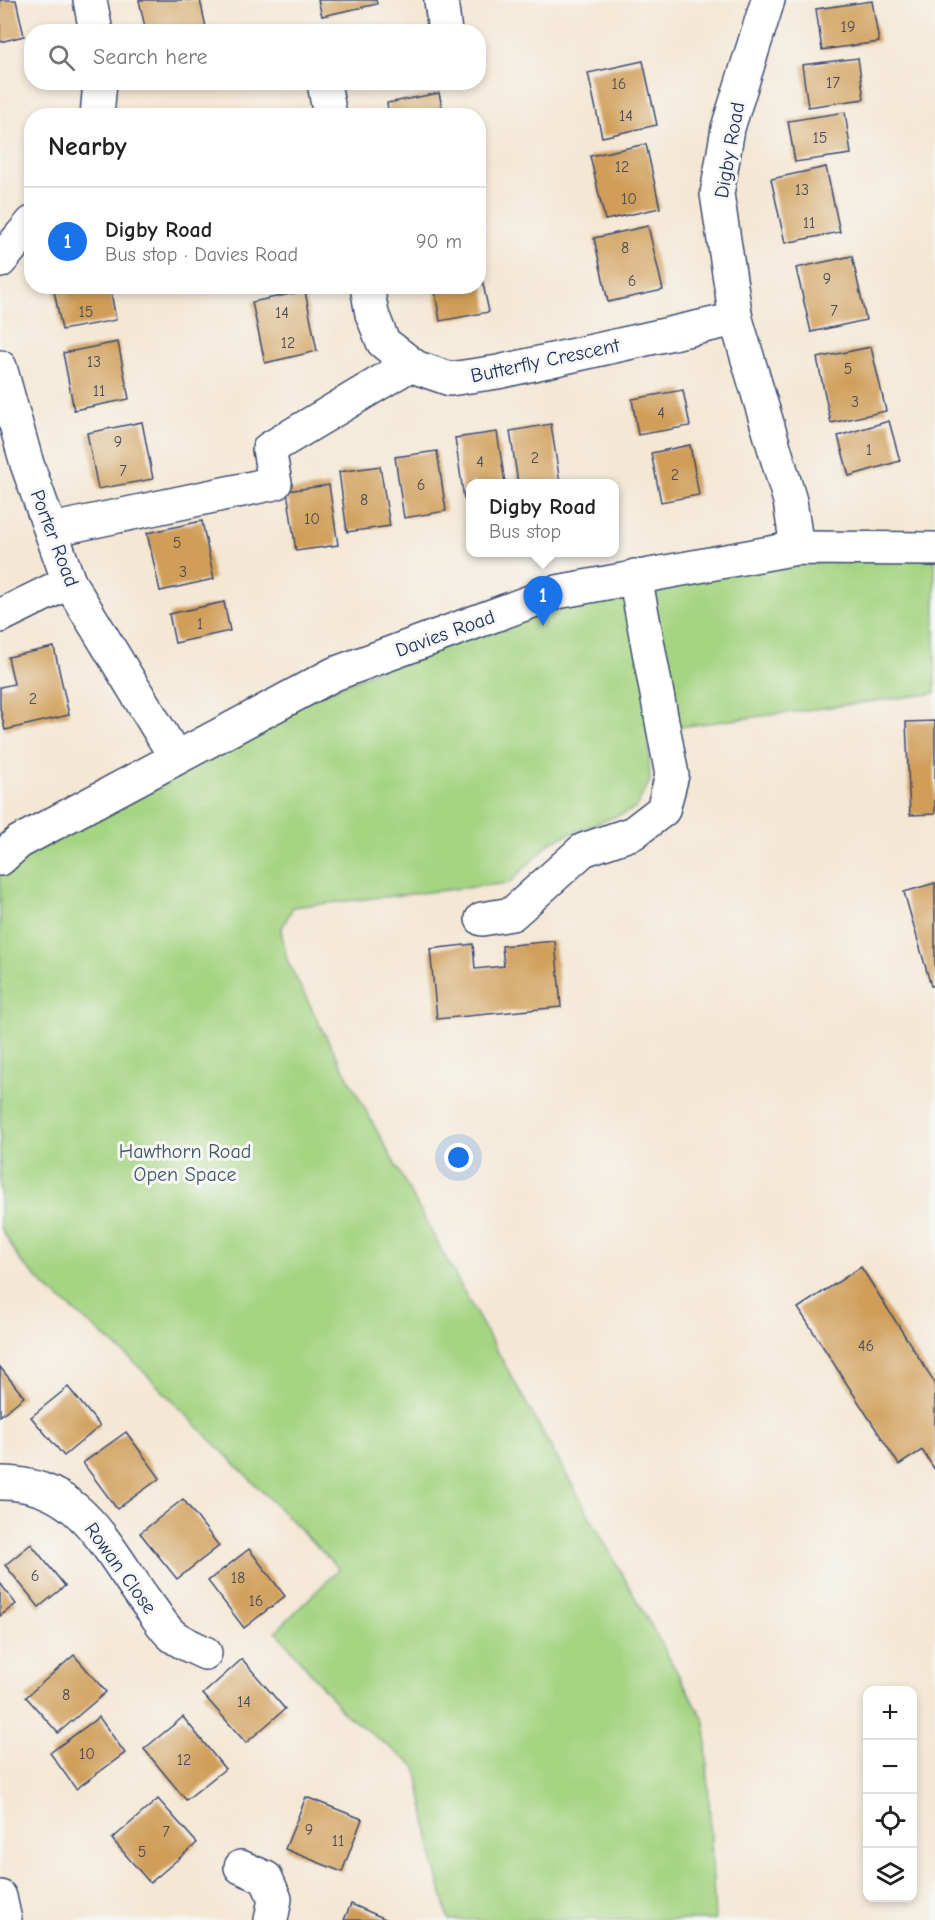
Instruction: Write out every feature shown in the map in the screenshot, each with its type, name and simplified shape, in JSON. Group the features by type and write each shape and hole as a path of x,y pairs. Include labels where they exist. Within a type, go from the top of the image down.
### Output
{"street":[{"path":"90,0 94,24"},
{"path":"441,0 444,24"},
{"name":"Digby Road","path":"768,0 728,128 717,194 736,319 790,501 797,548"},
{"path":"98,108 99,90"},
{"path":"325,90 329,108"},
{"path":"0,261 24,233"},
{"name":"Butterfly Crescent","path":"368,294 372,314 383,342 411,364 450,379 498,372 736,319"},
{"path":"51,530 275,483 269,449 411,364"},
{"name":"Porter Road","path":"0,367 27,464 69,582 176,758"},
{"name":"Davies Road","path":"0,859 20,843 334,674 557,592 797,548 935,549"},
{"path":"482,919 512,914 583,850 633,833 663,810 672,776 635,576"},
{"path":"0,616 69,582"},
{"name":"Rowan Close","path":"0,1483 22,1483 64,1499 97,1530 135,1588 162,1644 205,1653"},
{"path":"240,1867 266,1878 275,1899 271,1920"},
{"path":"0,1897 5,1920"}],"green space":[{"name":"Hawthorn Road Open Space","path":"935,549 935,693 648,731 650,781 635,809 552,841 509,883 293,907 281,930 287,960 323,1031 468,1299 705,1722 715,1920 449,1920 434,1864 416,1767 345,1714 276,1631 339,1569 132,1360 46,1287 20,1261 0,1227 0,859 176,758 557,592"}],"building":[{"path":"0,0 16,0 24,36 0,42"},
{"path":"139,0 200,0 205,24 144,24"},
{"path":"318,0 376,0 377,4 322,16"},
{"path":"872,1 879,42 822,50 816,9"},
{"path":"858,58 864,99 808,107 802,65"},
{"path":"643,61 657,125 602,137 588,73"},
{"path":"439,93 442,108 388,108 387,103"},
{"path":"845,112 851,154 795,162 788,121"},
{"path":"646,144 660,208 605,220 590,156"},
{"path":"826,167 840,232 785,243 771,179"},
{"path":"648,226 663,290 608,302 594,238"},
{"path":"852,256 866,320 811,332 796,268"},
{"path":"55,294 111,294 116,320 62,330"},
{"path":"291,294 306,294 317,351 265,363 252,302"},
{"path":"435,294 485,294 489,312 440,321"},
{"path":"118,342 129,399 74,410 63,353"},
{"path":"871,347 886,411 831,423 817,358"},
{"path":"683,390 690,426 638,435 632,399"},
{"path":"889,421 900,461 849,476 838,436"},
{"path":"142,422 153,479 98,489 87,433"},
{"path":"551,424 559,479 517,479 510,431"},
{"path":"497,432 504,479 466,479 466,499 464,499 455,438"},
{"path":"690,445 699,495 661,502 651,453"},
{"path":"437,451 446,511 404,518 395,457"},
{"path":"380,466 390,526 347,532 339,472"},
{"path":"329,485 338,545 296,551 287,491"},
{"path":"202,521 214,579 160,591 147,533"},
{"path":"224,602 230,631 175,643 169,614"},
{"path":"54,647 69,715 5,730 0,708 0,687 14,684 8,657"},
{"path":"935,721 935,814 910,815 906,722"},
{"path":"935,883 935,985 931,986 904,892"},
{"path":"555,941 561,1007 437,1019 430,949 473,944 475,969 504,966 502,946"},
{"path":"861,1267 935,1383 935,1470 922,1450 899,1465 798,1308"},
{"path":"0,1367 24,1397 0,1416"},
{"path":"68,1387 100,1426 64,1456 31,1417"},
{"path":"126,1432 160,1478 117,1509 83,1463"},
{"path":"183,1499 219,1546 177,1579 140,1533"},
{"path":"31,1544 65,1586 39,1607 5,1565"},
{"path":"249,1549 285,1596 244,1628 208,1581"},
{"path":"0,1583 16,1604 0,1616"},
{"path":"74,1655 106,1692 58,1733 26,1697"},
{"path":"242,1659 285,1709 246,1743 203,1694"},
{"path":"99,1717 125,1753 76,1789 50,1753"},
{"path":"183,1717 225,1769 186,1800 144,1749"},
{"path":"306,1797 362,1819 342,1872 285,1849"},
{"path":"158,1799 197,1843 150,1883 112,1839"},
{"path":"351,1904 388,1920 344,1920"}],"place":[{"name":"Digby Road","path":"543,626"}]}
